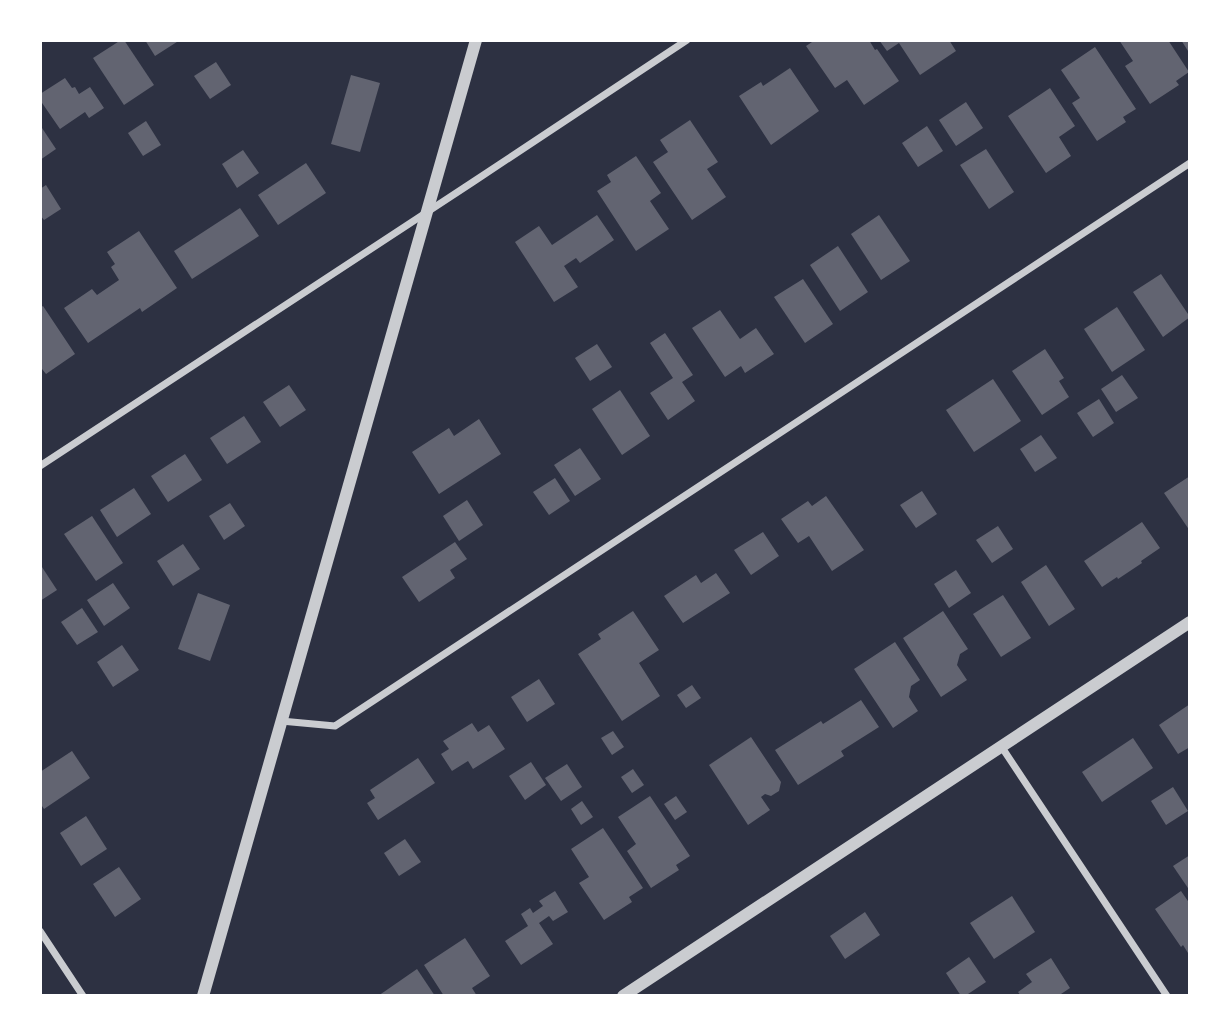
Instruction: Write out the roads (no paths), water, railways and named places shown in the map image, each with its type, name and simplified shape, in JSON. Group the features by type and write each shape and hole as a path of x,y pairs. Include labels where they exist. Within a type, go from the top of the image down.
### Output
{"street":[{"path":"202,996 476,40"},
{"path":"40,466 687,40"},
{"path":"280,721 335,726 1190,163"},
{"path":"623,996 1190,622"},
{"path":"1002,747 1167,996"},
{"path":"40,932 83,996"}]}
